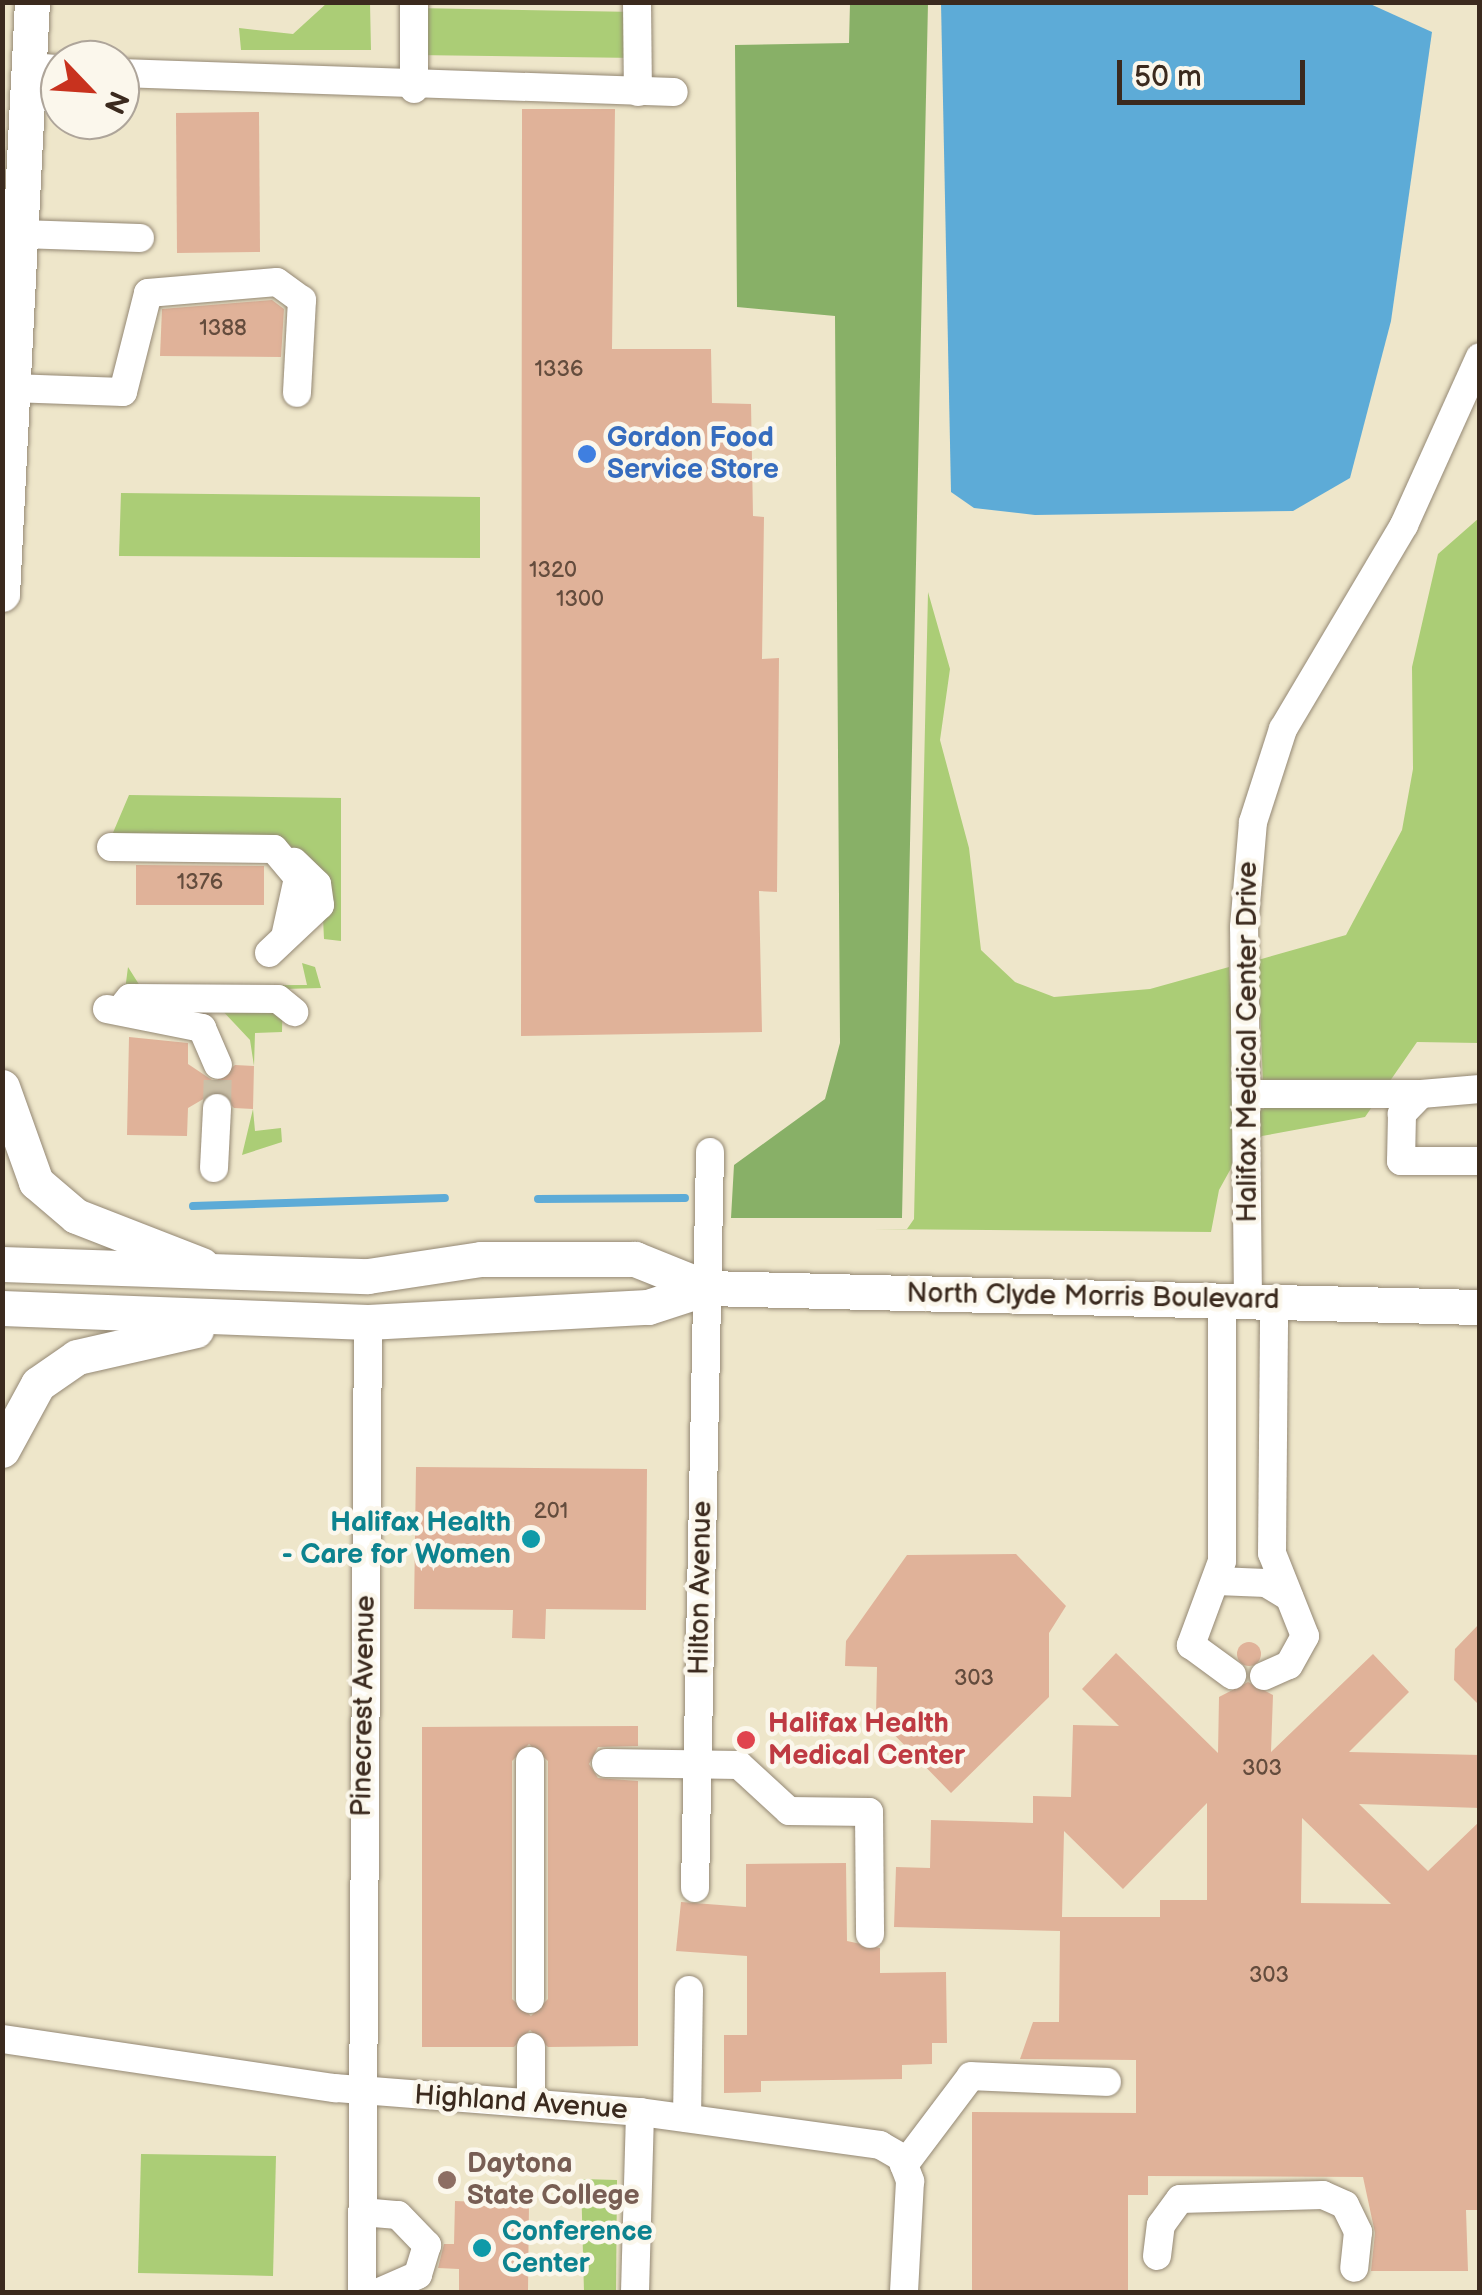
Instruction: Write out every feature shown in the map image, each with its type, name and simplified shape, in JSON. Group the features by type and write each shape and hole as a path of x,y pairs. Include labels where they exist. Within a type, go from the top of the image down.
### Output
{"main road":[{"path":"32,2 40,46"},
{"path":"2,594 20,234 40,96"},
{"path":"2,1087 36,1182 76,1216 227,1274"},
{"name":"North Clyde Morris Boulevard","path":"2,1264 368,1276 481,1259 635,1259 707,1288"},
{"name":"North Clyde Morris Boulevard","path":"2,1308 233,1322 368,1322 648,1307 707,1288 1480,1306"},
{"path":"2,1450 38,1384 77,1357 233,1322"}],"street":[{"path":"414,2 414,89"},
{"path":"637,2 638,92"},
{"path":"140,74 414,89 674,92"},
{"path":"20,234 140,238"},
{"path":"11,388 123,392 143,302 156,287 277,282 302,300 297,393"},
{"name":"Halifax Medical Center Drive","path":"1248,1301 1250,1094 1245,874 1266,774 1303,690 1404,525 1480,357"},
{"path":"112,846 274,849 294,862 277,945"},
{"path":"218,1065 202,1028 129,1019 114,1009 130,998 278,999 294,1012"},
{"path":"1250,1094 1421,1094 1480,1089"},
{"path":"1421,1094 1402,1114 1401,1160 1480,1161"},
{"path":"214,1168 217,1108"},
{"name":"Hilton Avenue","path":"694,1888 710,1152"},
{"path":"1232,1675 1191,1645 1216,1581 1248,1301"},
{"path":"1248,1301 1272,1553 1306,1636 1289,1665 1264,1676"},
{"name":"Pinecrest Avenue","path":"360,2090 368,1322"},
{"path":"1216,1581 1266,1583 1291,1598"},
{"path":"530,1762 530,1999"},
{"path":"606,1763 739,1765 789,1811 869,1812 870,1934"},
{"path":"687,2118 689,1990"},
{"name":"Highland Avenue","path":"2,2039 360,2090 640,2112 853,2138 904,2165"},
{"path":"530,2103 531,2047"},
{"path":"904,2292 904,2165 970,2076 1107,2082"},
{"path":"360,2090 362,2292"},
{"path":"635,2292 640,2112"},
{"path":"1157,2256 1161,2225 1180,2199 1323,2195 1345,2204 1358,2232 1354,2268"},
{"path":"362,2212 398,2215 428,2246 418,2275 379,2292"}],"green space":[{"path":"327,3 370,3 371,50 241,50 239,28 293,34"},
{"path":"850,3 928,3 902,1218 731,1218 734,1165 825,1099 840,1043 835,316 737,307 735,45 849,43"},
{"path":"414,8 637,12 637,58 414,55"},
{"path":"121,493 480,497 480,558 119,556"},
{"path":"1479,518 1479,1043 1417,1042 1365,1117 1262,1136 1240,1152 1219,1190 1211,1232 872,1229 907,1229 914,1219 928,592 950,669 940,740 969,848 981,950 1015,982 1054,997 1150,989 1229,967 1236,1106 1264,1109 1258,960 1346,935 1402,830 1413,769 1412,667 1438,554"},
{"path":"129,795 341,798 341,941 324,939 321,877 286,842 112,835"},
{"path":"302,963 315,967 321,988 283,989 282,1032 255,1033 254,1066 250,1040 219,1007 123,1006 128,967 140,986 307,985"},
{"path":"253,1109 255,1131 281,1128 282,1142 242,1155"},
{"path":"141,2154 276,2156 273,2276 138,2273"},
{"path":"581,2179 617,2180 616,2292 584,2292"},
{"path":"83,2290 277,2291 83,2292"}],"water":[{"path":"941,3 1368,3 1432,32 1391,321 1350,478 1293,511 1035,515 974,508 951,492"}],"building":[{"path":"522,109 615,109 612,349 711,349 712,403 751,404 753,516 764,517 762,659 779,658 777,892 759,891 762,1032 521,1036"},
{"path":"259,112 260,252 177,253 176,113"},
{"path":"272,300 284,309 281,357 160,356 162,309"},
{"path":"136,865 264,866 264,905 136,905"},
{"path":"129,1037 188,1043 188,1064 215,1082 235,1065 254,1066 253,1109 234,1108 217,1091 188,1108 187,1136 127,1135"},
{"name":"Halifax Health - Care for Women","path":"416,1467 647,1469 646,1610 546,1609 545,1639 512,1638 513,1610 414,1609"},
{"path":"1016,1554 1066,1606 1049,1633 1049,1697 951,1793 876,1716 877,1667 845,1666 846,1641 907,1555"},
{"path":"1480,1623 1480,1706 1454,1680 1455,1649"},
{"path":"1249,1642 1261,1654 1249,1666 1237,1654"},
{"name":"Halifax Health Medical Center","path":"1116,1653 1218,1753 1219,1697 1248,1682 1273,1695 1271,1752 1373,1654 1409,1692 1349,1752 1480,1755 1480,1808 1359,1804 1428,1871 1480,1821 1480,2210 1466,2210 1468,2271 1371,2271 1375,2233 1363,2177 1148,2176 1148,2195 1128,2195 1128,2292 972,2292 972,2112 1136,2113 1136,2060 1020,2059 1033,2022 1059,2022 1060,1931 894,1927 896,1867 930,1868 931,1820 1033,1823 1033,1796 1071,1797 1073,1725 1119,1726 1082,1689","holes":["1207,1803 1207,1900 1160,1900 1160,1917 1062,1917 1064,1831 1123,1889","1302,1818 1391,1904 1301,1903"]},
{"path":"638,1726 638,1746 598,1747 589,1764 598,1778 638,1781 638,2046 548,2047 530,2030 514,2047 422,2047 422,1727","holes":["529,1744 548,1761 548,1999 531,2016 512,1999 512,1761"]},
{"path":"846,1863 847,1941 880,1948 880,1973 946,1972 947,2043 932,2043 932,2064 902,2065 902,2079 761,2081 761,2092 724,2093 724,2035 747,2035 747,1956 676,1951 681,1902 746,1907 746,1864"},
{"name":"Conference Center","path":"455,2201 529,2204 528,2292 459,2292 459,2269 438,2268 444,2244 454,2244"}],"waterway":[{"path":"193,1206 445,1198"},
{"path":"538,1199 685,1198"}],"tunnel":[{"path":"217,1108 218,1065"}],"place":[{"name":"Gordon Food Service Store","path":"587,454"},
{"name":"Halifax Health - Care for Women","path":"531,1539"},
{"name":"Halifax Health Medical Center","path":"746,1740"},
{"name":"Daytona State College","path":"447,2180"},
{"name":"Conference Center","path":"482,2248"}]}
